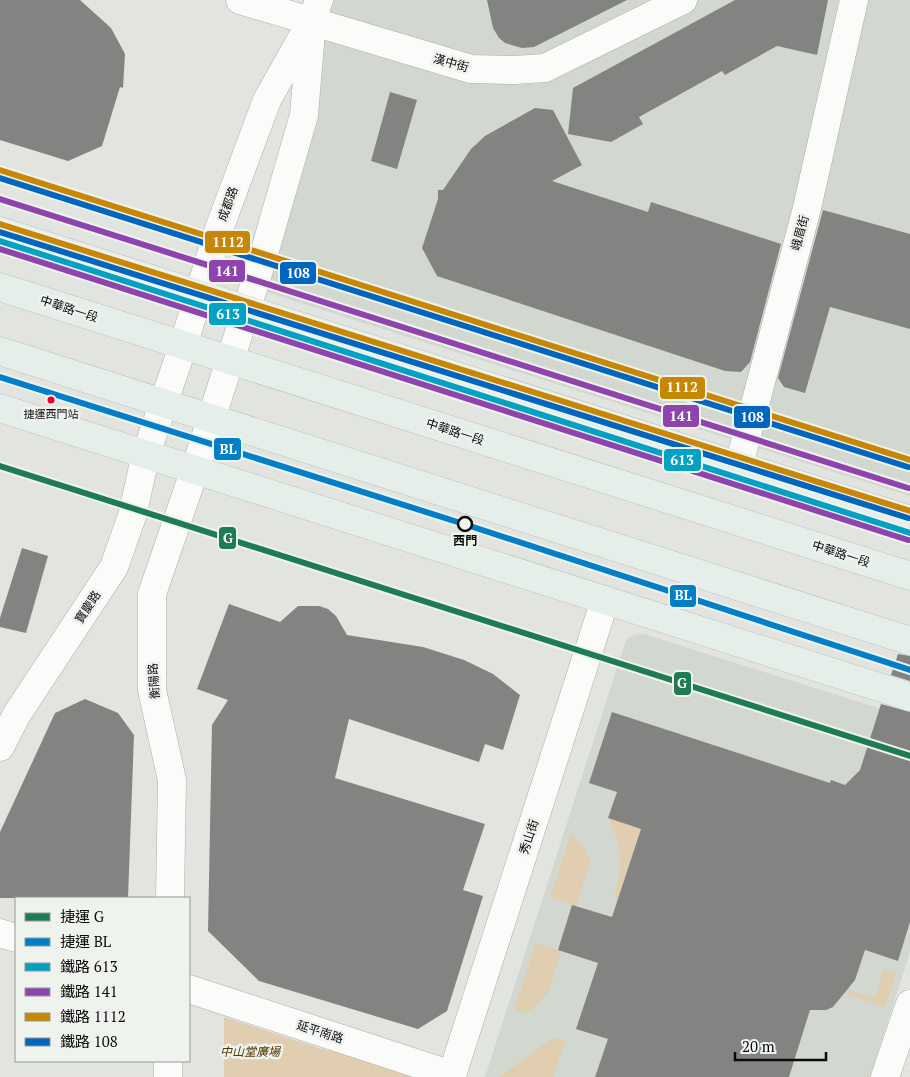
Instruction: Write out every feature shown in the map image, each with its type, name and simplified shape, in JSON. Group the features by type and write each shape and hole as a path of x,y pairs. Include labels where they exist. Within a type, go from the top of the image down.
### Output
{"main road":[{"path":"0,231 910,520"},
{"name":"中華路一段","path":"0,287 910,576"},
{"path":"0,351 211,420 910,641"},
{"path":"0,408 910,697"}],"street":[{"name":"漢中街","path":"240,0 315,10 471,69 514,70 545,68 683,0"},
{"name":"峨眉街","path":"739,465 807,208 854,0"},
{"name":"成都路","path":"146,454 183,346 219,229 267,100 315,10"},
{"path":"195,469 246,310 304,115 315,10"},
{"name":"寶慶路","path":"0,747 17,714 114,567 132,516 146,454"},
{"name":"衡陽路","path":"170,897 172,780 152,690 152,594 195,469"},
{"name":"秀山街","path":"452,1075 606,600"},
{"path":"0,933 15,938"},
{"name":"延平南路","path":"190,989 452,1075"},
{"path":"885,1077 910,1004"},
{"path":"168,1062 168,1077"}],"shaded area":[{"path":"325,0 910,0 910,496 263,291"},
{"path":"635,634 644,634 910,718 910,952 870,1077 485,1077 626,640"}],"green space":[{"path":"608,818 641,829 617,902 615,892 619,876 620,853 617,839"},
{"path":"571,833 585,850 590,862 576,906 551,897"},
{"path":"536,943 561,951 549,991 532,1010 521,1012 514,1009"},
{"path":"884,970 896,973 885,1007 842,992 843,988 875,998"},
{"name":"中山堂廣場","path":"224,1017 328,1051 329,1049 425,1077 224,1077"},
{"path":"551,1039 565,1040 553,1077 499,1077"}],"building":[{"path":"0,0 80,0 111,28 125,54 123,88 120,87 102,146 68,161 0,140"},
{"path":"487,0 627,0 534,47 522,48 505,43 499,38 493,28"},
{"path":"735,0 828,0 817,55 777,46 725,75 722,71 639,117 643,124 611,142 568,134 573,88"},
{"path":"390,92 417,100 397,169 371,161"},
{"path":"535,108 553,110 582,165 552,181 648,212 651,202 781,244 750,362 741,372 725,371 437,276 422,248 438,199 438,190 443,190 471,149 485,136"},
{"path":"823,210 910,234 910,329 830,307 805,393 784,387 778,378"},
{"path":"22,548 48,556 26,633 0,627 0,618"},
{"path":"229,604 280,622 298,606 319,606 328,609 336,616 347,635 423,647 464,660 493,674 520,695 503,750 485,744 479,762 349,719 335,778 485,824 463,890 483,896 447,1011 418,1029 259,981 208,931 212,725 228,700 197,689"},
{"path":"898,654 910,656 910,681 891,675"},
{"path":"85,699 118,713 134,735 128,897 0,898 0,832 55,713"},
{"path":"881,704 910,712 910,922 898,961 865,950 855,980 833,1007 826,1010 810,1010 789,1077 595,1077 608,1039 576,1029 598,963 558,950 572,905 612,917 641,829 608,818 617,792 589,783 612,712 830,783 831,780 845,785 860,770"}],"metro line":[{"name":"BL","path":"0,377 467,525 910,670"},
{"name":"G","path":"0,466 910,756"}],"rail line":[{"name":"1112","path":"0,170 910,460"},
{"name":"108","path":"0,178 908,467"},
{"name":"141","path":"0,199 908,488"},
{"name":"1112","path":"0,224 910,511"},
{"name":"108","path":"0,232 908,518"},
{"name":"613","path":"0,241 910,533"},
{"name":"141","path":"0,249 908,540"}],"place":[{"name":"捷運西門站","path":"51,400"},
{"name":"西門","path":"465,524"}]}
